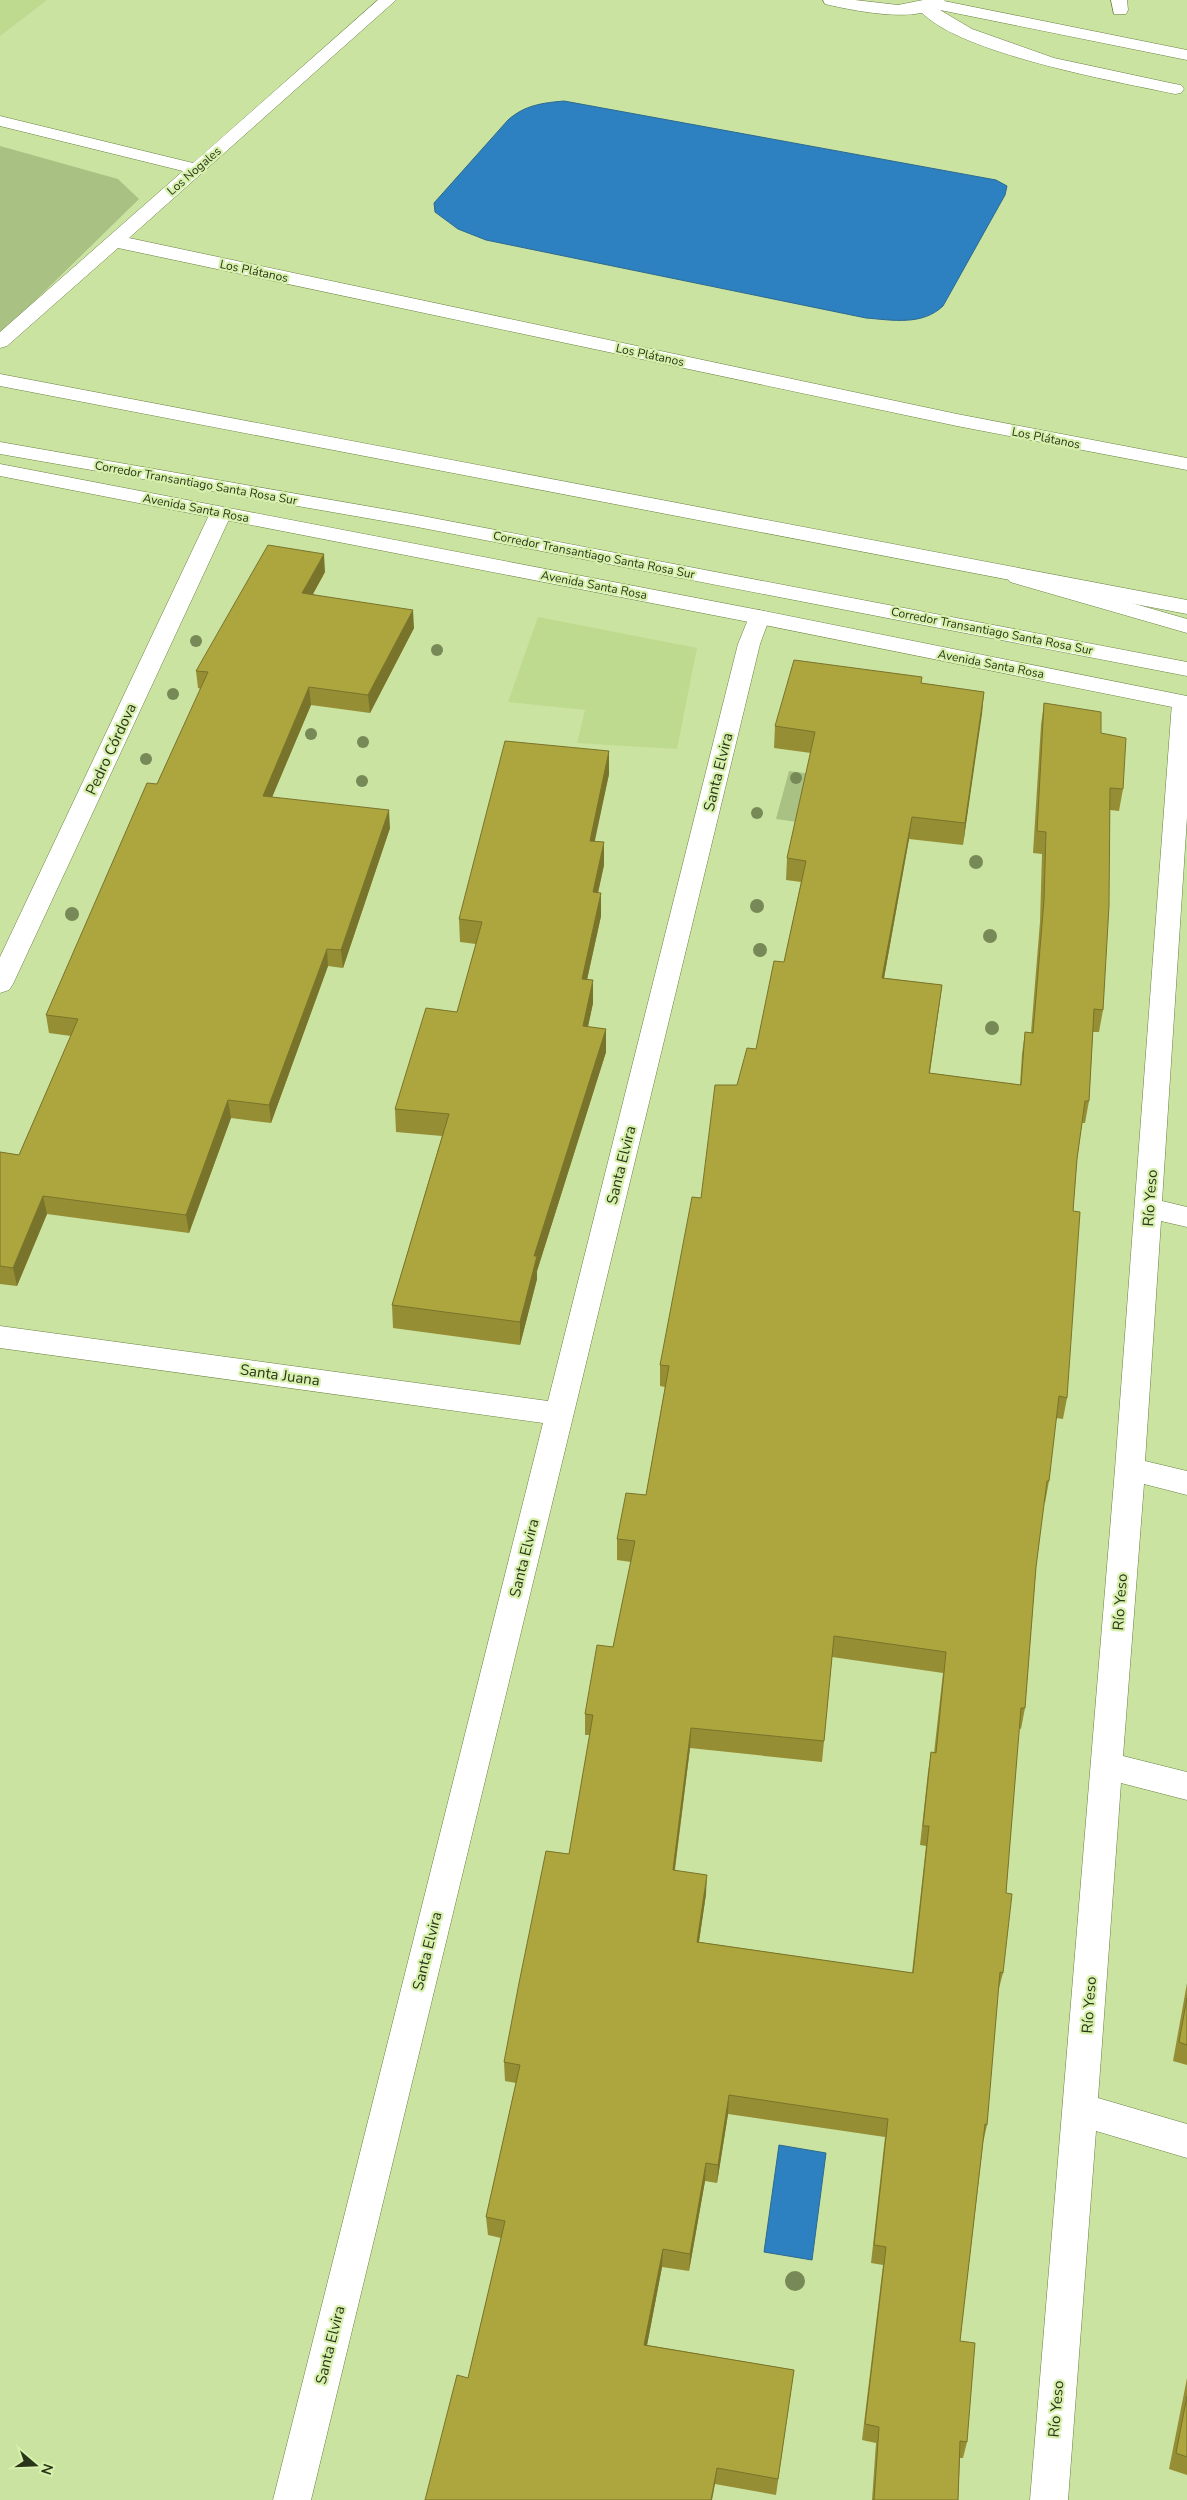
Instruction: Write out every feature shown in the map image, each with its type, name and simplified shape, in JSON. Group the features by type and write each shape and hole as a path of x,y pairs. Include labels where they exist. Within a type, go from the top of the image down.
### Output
{"street":[{"name":"Los Nogales","path":"0,342 388,0"},
{"path":"831,0 892,11 931,4 1187,55"},
{"path":"931,4 946,23 966,33 1049,62 1175,89"},
{"path":"0,121 196,169"},
{"name":"Los Plátanos","path":"114,241 938,416 1187,464"},
{"path":"0,380 999,572 1187,606"},
{"name":"Corredor Transantiago Santa Rosa Sur","path":"0,436 392,505 1187,654"},
{"name":"Corredor Transantiago Santa Rosa Sur","path":"0,448 422,522 1187,669"},
{"name":"Avenida Santa Rosa","path":"0,470 759,617 1185,703"},
{"name":"Pedro Córdova","path":"0,984 221,513"},
{"path":"999,572 1187,626"},
{"name":"Santa Elvira","path":"292,2500 749,644 759,617"},
{"name":"Río Yeso","path":"1049,2500 1108,1766 1185,703"},
{"path":"1149,1208 1187,1217"},
{"name":"Santa Juana","path":"0,1337 559,1414"},
{"path":"1130,1469 1187,1483"},
{"path":"1108,1766 1187,1786"},
{"path":"1081,2110 1187,2141"}],"shaded area":[{"path":"0,0 47,0 0,36"},
{"path":"0,146 118,179 139,199 0,335"},
{"path":"538,617 697,648 677,749 577,743 585,710 508,702"},
{"path":"789,771 901,786 891,835 776,819"}],"water":[{"path":"564,101 996,180 1007,186 1005,195 943,306 926,317 906,320 866,318 486,240 458,229 435,212 434,203 508,120 527,108"},
{"path":"779,2145 826,2153 812,2260 764,2252"}],"building":[{"path":"268,545 324,554 302,593 413,610 368,695 309,687 263,796 389,810 341,950 327,949 269,1105 228,1100 186,1215 43,1196 13,1268 0,1266 0,1152 19,1155 78,1019 46,1015 147,783 157,784 208,672 196,671"},
{"path":"794,660 922,677 921,683 984,692 965,823 912,817 882,978 942,985 929,1073 1021,1085 1025,1032 1033,1033 1044,900 1046,832 1037,831 1044,703 1101,712 1101,733 1126,738 1123,789 1110,788 1109,906 1103,1010 1094,1009 1089,1101 1085,1101 1077,1159 1073,1211 1080,1212 1067,1398 1059,1396 1036,1567 1025,1708 1021,1708 1006,1893 1012,1894 1003,1973 1000,1972 987,2125 985,2124 960,2341 975,2343 967,2442 960,2441 958,2500 874,2500 879,2427 865,2424 886,2247 874,2245 888,2119 729,2095 718,2165 706,2163 690,2254 663,2249 644,2345 794,2370 778,2479 717,2468 711,2500 425,2500 457,2375 468,2378 505,2221 486,2217 520,2065 504,2062 546,1851 569,1854 593,1715 585,1714 597,1645 613,1647 635,1541 617,1539 626,1493 646,1495 669,1366 660,1365 692,1197 701,1198 715,1085 737,1085 747,1048 756,1049 774,961 784,962 806,861 787,858 815,732 775,726","holes":["834,1636 946,1652 936,1753 931,1752 923,1826 929,1826 913,1973 697,1942 707,1875 673,1870 691,1728 824,1741"]},
{"path":"505,741 609,751 590,841 604,842 593,892 601,893 582,979 593,980 583,1026 606,1029 534,1256 537,1256 520,1322 392,1305 449,1114 395,1109 426,1008 457,1012 482,922 459,919"},
{"path":"1187,1998 1187,2045 1179,2042"},
{"path":"1187,2396 1187,2457 1176,2453"}]}
